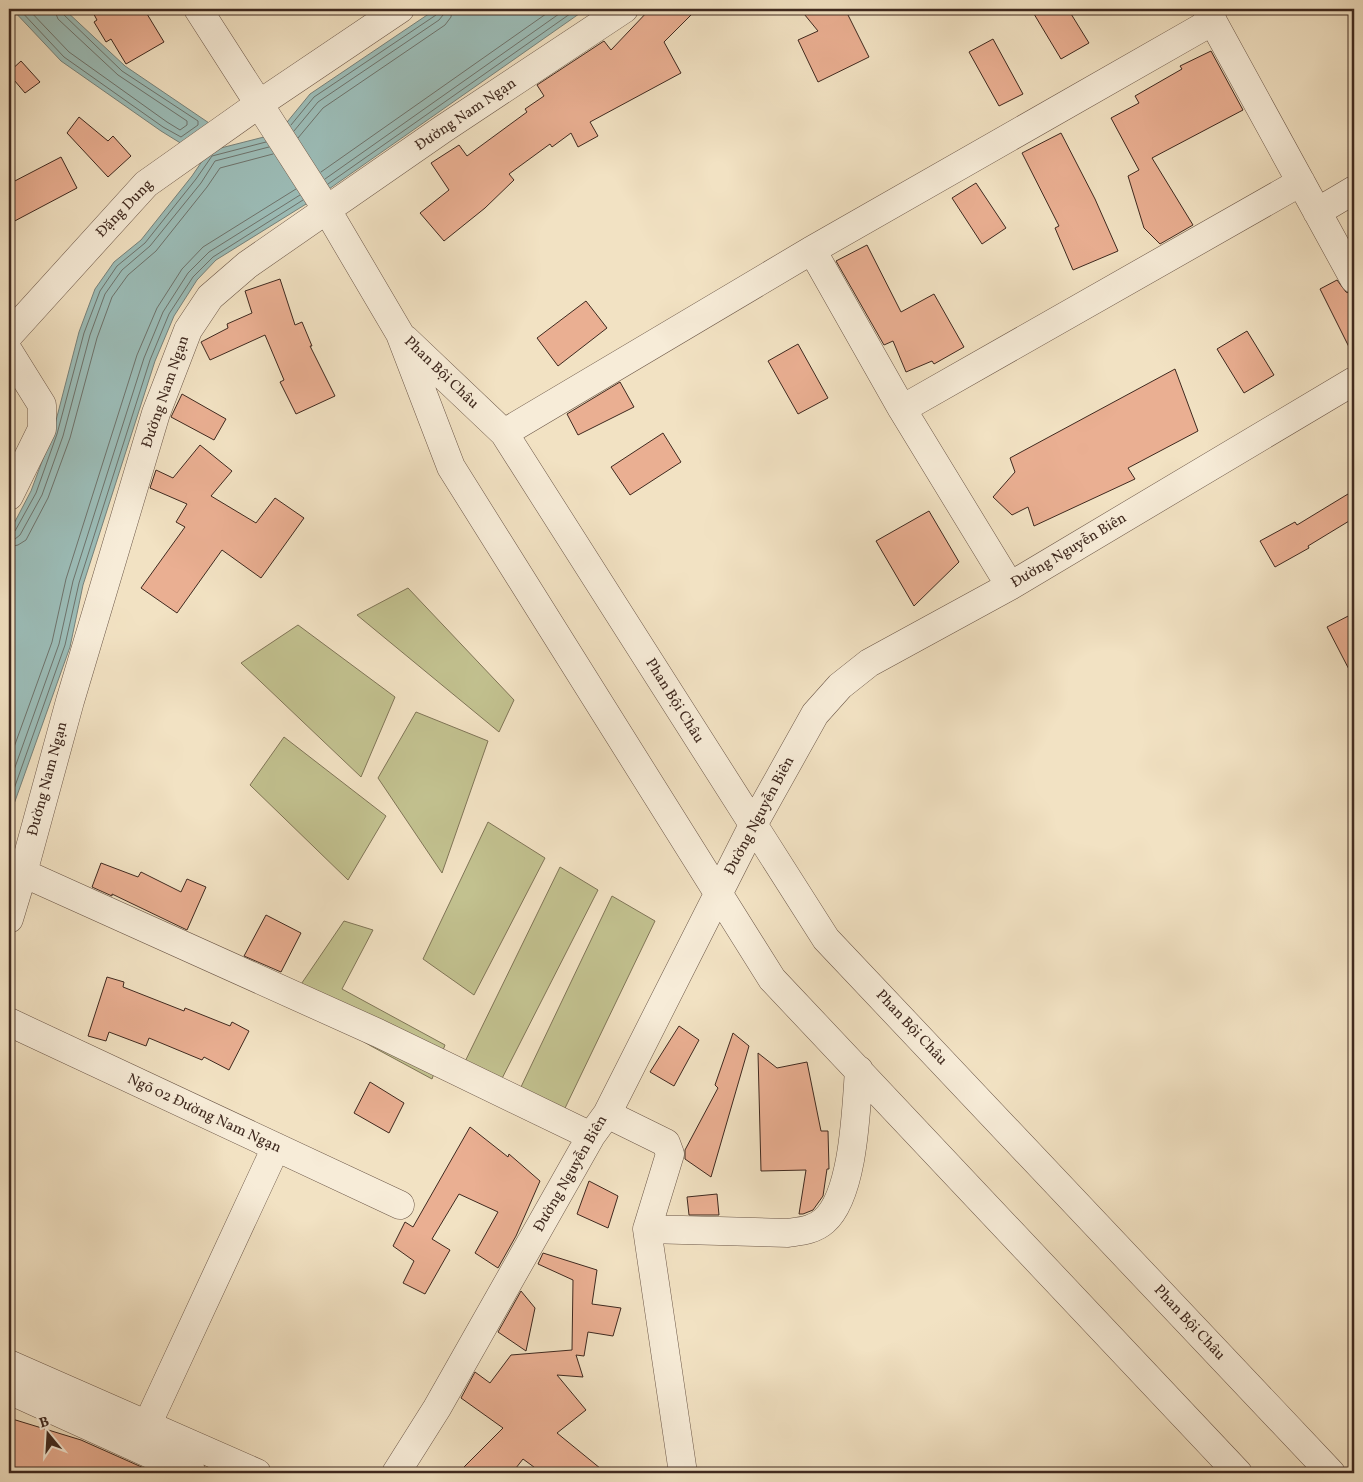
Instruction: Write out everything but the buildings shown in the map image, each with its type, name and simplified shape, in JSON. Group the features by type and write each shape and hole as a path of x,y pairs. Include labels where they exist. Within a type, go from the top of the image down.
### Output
{"street":[{"path":"198,9 327,210 400,334"},
{"name":"Đặng Dung","path":"9,335 146,184 259,104 400,9"},
{"name":"Đường Nam Ngạn","path":"9,919 70,701 156,413 188,330 210,297 247,265 443,130 624,9"},
{"path":"504,433 1209,15 1354,279"},
{"path":"902,409 1301,182"},
{"path":"1317,212 1354,190"},
{"path":"812,250 902,409 1010,586"},
{"name":"Phan Bội Châu","path":"400,334 504,433 826,939 1331,1473"},
{"name":"Phan Bội Châu","path":"400,334 451,467 772,979 1238,1473"},
{"path":"9,352 42,405 42,429 9,496"},
{"name":"Đường Nguyễn Biên","path":"396,1473 437,1408 591,1136 607,1114 753,825 815,714 840,686 869,663 1010,586 1354,381"},
{"path":"23,873 378,1034 591,1136"},
{"name":"Ngõ 02 Đường Nam Ngạn","path":"9,1022 400,1205"},
{"path":"647,1230 788,1232 810,1229 825,1221 841,1197 847,1177 859,1070"},
{"path":"607,1114 666,1143 670,1154 647,1230 683,1473"},
{"path":"147,1425 276,1147"},
{"path":"9,1364 257,1473"},
{"path":"9,1390 192,1473"}],"shaded area":[{"path":"408,588 514,700 499,732 357,615"},
{"path":"298,625 395,697 361,777 241,663"},
{"path":"416,712 488,741 442,873 378,778"},
{"path":"284,737 386,816 348,880 250,785"},
{"path":"488,822 545,858 474,995 423,959"},
{"path":"560,867 598,890 491,1100 457,1078"},
{"path":"612,896 655,921 554,1131 510,1110"},
{"path":"344,921 373,930 342,989 445,1045 432,1079 291,999"}],"water":[{"path":"12,9 64,9 125,66 209,123 182,144 61,61"},
{"path":"436,9 586,9 319,196 216,260 197,280 174,316 155,361 83,585 70,647 9,818 9,533 31,491 53,432 79,332 95,289 114,262 141,240 192,176 209,151 264,137 283,127 310,94"}]}
